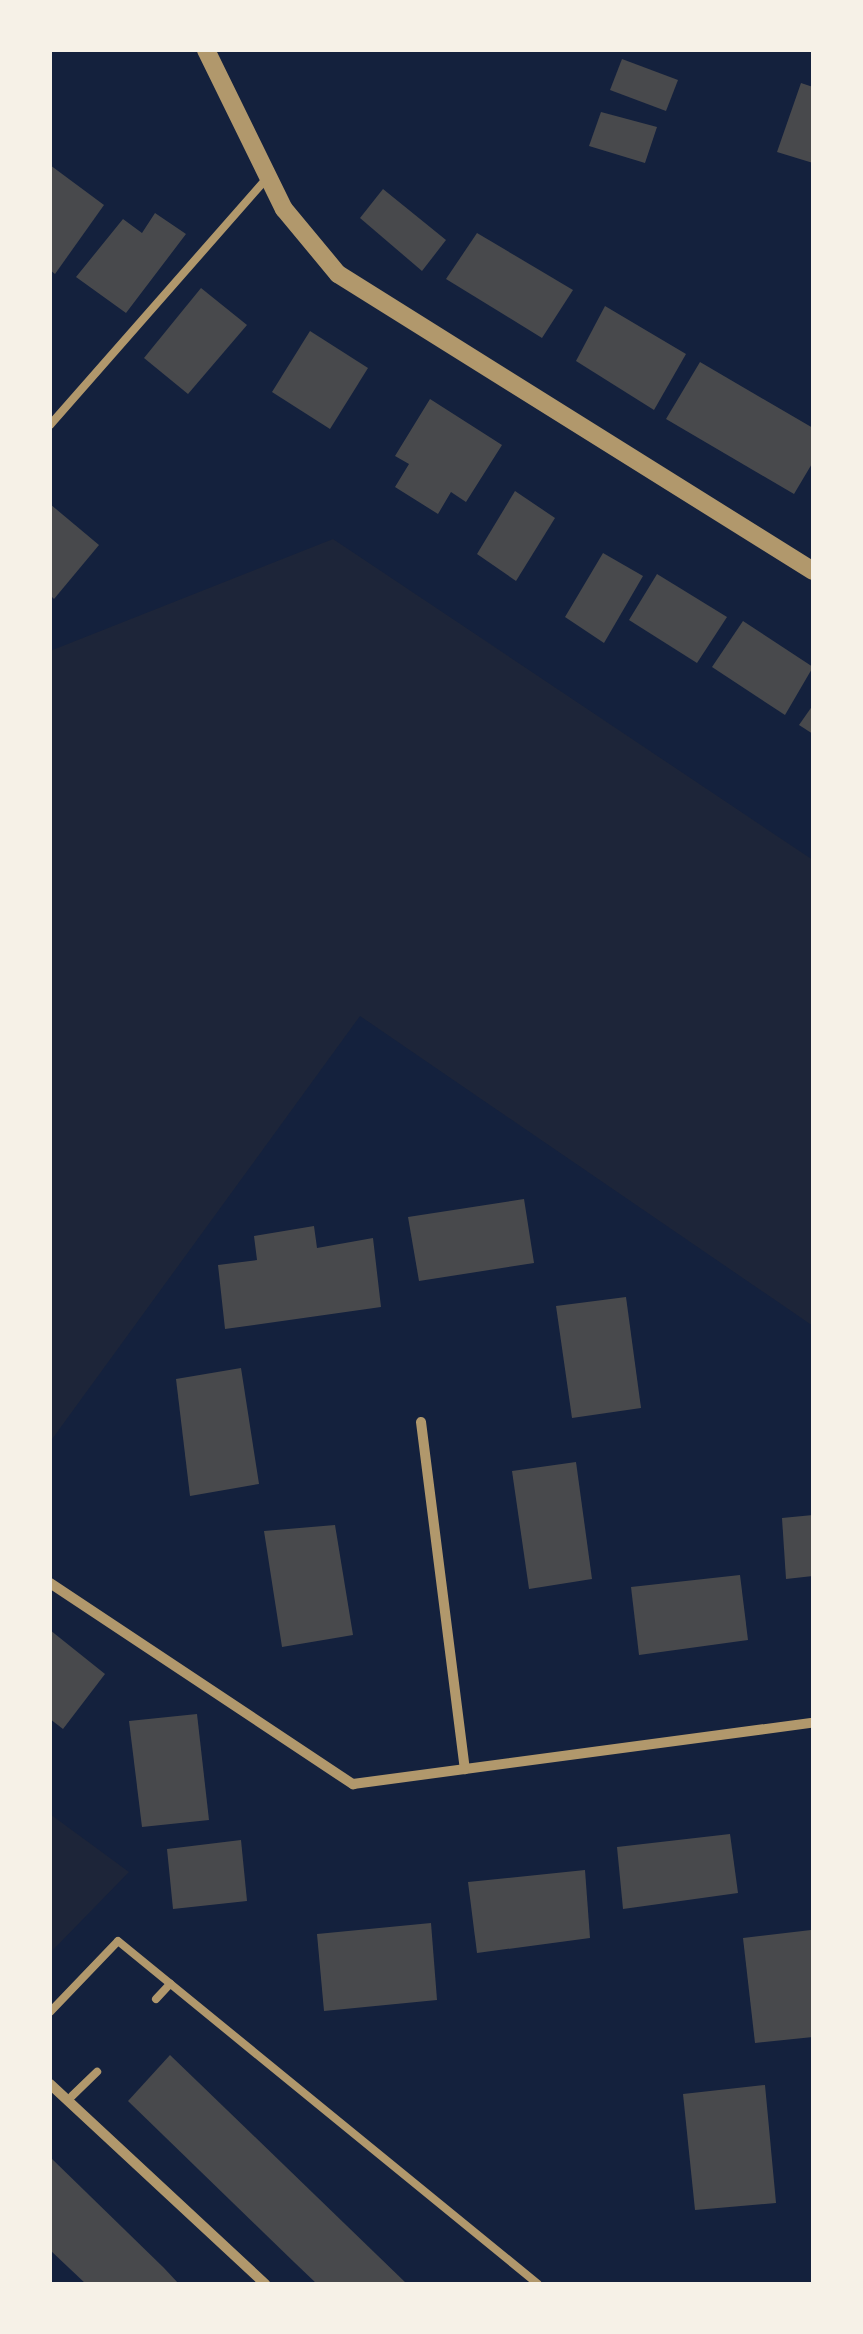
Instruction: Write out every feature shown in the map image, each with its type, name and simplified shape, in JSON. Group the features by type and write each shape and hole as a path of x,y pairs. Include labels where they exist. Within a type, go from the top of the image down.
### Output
{"street":[{"path":"206,50 268,177 338,274 813,571"},
{"path":"421,1422 465,1769"},
{"path":"50,1582 352,1784 813,1723"},
{"path":"50,2084 72,2096 264,2284"}],"lane":[{"path":"50,424 268,177"},
{"path":"50,2012 118,1941 538,2284"},
{"path":"156,1999 170,1984"},
{"path":"72,2096 98,2072"}],"shaded area":[{"path":"333,539 813,860 813,1326 360,1016 50,1442 50,651"},
{"path":"50,1814 129,1872 50,1953"}],"building":[{"path":"622,59 678,80 666,111 610,90"},
{"path":"801,83 813,87 813,163 777,152"},
{"path":"601,112 657,127 645,163 589,146"},
{"path":"50,165 104,205 55,274 50,270"},
{"path":"383,189 446,240 422,271 360,218"},
{"path":"155,213 186,234 126,313 76,277 123,219 142,233"},
{"path":"477,233 573,290 542,338 446,279"},
{"path":"201,288 247,325 188,394 144,358"},
{"path":"605,306 686,354 654,410 576,361"},
{"path":"310,331 368,368 330,429 272,392"},
{"path":"700,362 813,428 813,462 794,494 666,419"},
{"path":"430,399 502,445 466,502 451,492 438,514 395,487 409,464 395,456"},
{"path":"515,491 555,518 516,581 477,554"},
{"path":"50,504 99,545 54,599 50,595"},
{"path":"603,553 643,576 604,643 565,617"},
{"path":"657,574 727,617 697,663 629,620"},
{"path":"743,621 813,667 785,715 712,667"},
{"path":"813,705 813,734 799,725"},
{"path":"524,1199 534,1263 419,1281 408,1217"},
{"path":"314,1226 317,1248 373,1238 381,1307 225,1329 218,1265 257,1260 254,1236"},
{"path":"626,1297 641,1408 572,1418 556,1306"},
{"path":"241,1368 259,1484 190,1496 176,1379"},
{"path":"576,1462 592,1579 529,1589 512,1471"},
{"path":"813,1515 813,1576 786,1579 782,1518"},
{"path":"335,1525 353,1635 282,1647 264,1531"},
{"path":"740,1575 748,1640 639,1655 631,1587"},
{"path":"50,1630 105,1674 63,1729 50,1719"},
{"path":"197,1714 209,1820 142,1827 129,1721"},
{"path":"730,1834 738,1893 623,1909 617,1847"},
{"path":"241,1840 247,1901 173,1909 167,1849"},
{"path":"585,1870 590,1938 477,1953 468,1882"},
{"path":"431,1923 437,2000 324,2011 317,1934"},
{"path":"811,1930 813,2037 755,2043 743,1938"},
{"path":"170,2055 407,2284 317,2284 295,2263 128,2101"},
{"path":"765,2085 776,2203 695,2210 683,2094"},
{"path":"50,2157 179,2284 86,2284 50,2250"}]}
